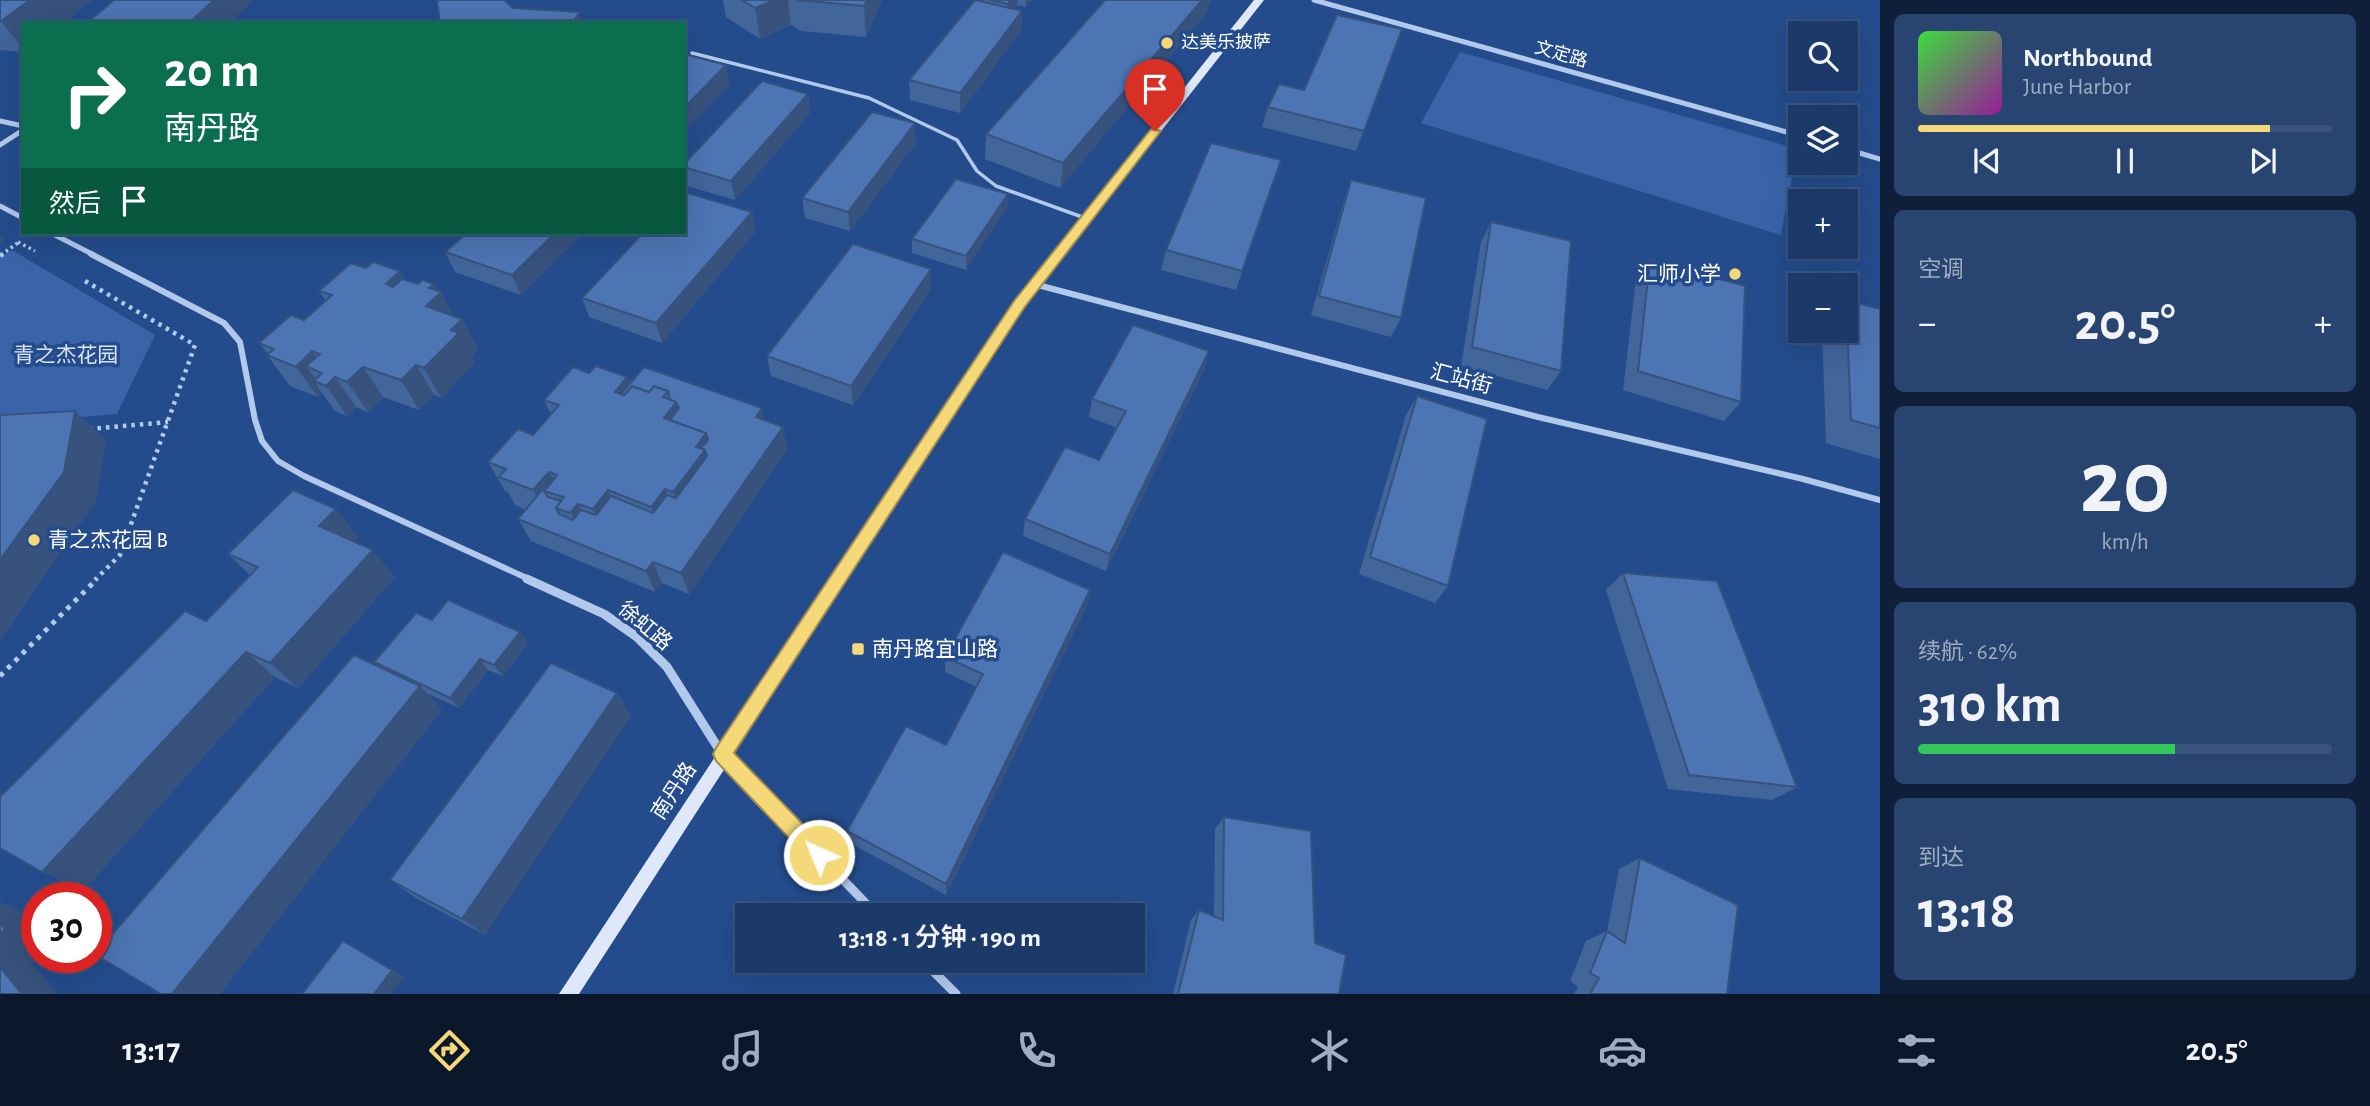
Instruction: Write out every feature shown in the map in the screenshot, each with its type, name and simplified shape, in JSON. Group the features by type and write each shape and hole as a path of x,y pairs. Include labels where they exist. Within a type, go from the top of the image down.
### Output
{"main road":[{"name":"南丹路","path":"568,994 722,754 1034,284 1259,0"}],"street":[{"name":"文定路","path":"1314,0 1788,132"},
{"path":"0,121 21,127"},
{"path":"0,145 21,129"},
{"path":"1858,153 1880,159"},
{"path":"0,206 21,217"},
{"name":"徐虹路","path":"55,235 224,323 240,342 255,420 262,441 278,461 304,476 604,614 637,637 667,667 722,754 865,903"},
{"name":"汇站街","path":"1034,284 1538,417 1803,479 1880,500"},
{"path":"935,973 956,994"}],"lane":[{"path":"692,53 869,98 957,140 977,171 996,187 1085,218"}],"path":[{"path":"10,237 43,256"},
{"path":"0,256 19,242"},
{"path":"0,676 120,555 195,345 78,276"},
{"path":"78,430 168,422"}],"green space":[{"path":"1460,52 1788,146 1788,175 1792,175 1781,235 1421,123"},
{"name":"青之杰花园","path":"12,250 155,335 117,414 10,423 0,437 0,258"}],"building":[{"path":"0,0 30,0 0,21"},
{"path":"114,0 214,0 191,21 89,21"},
{"path":"504,0 513,8 580,12 573,21 440,21 437,1"},
{"path":"742,0 774,0 755,8"},
{"path":"797,0 867,0 864,6"},
{"path":"975,0 1022,11 960,93 909,80"},
{"path":"990,0 1011,0 1008,4"},
{"path":"1105,0 1202,0 1063,163 986,134"},
{"path":"1337,15 1402,29 1364,131 1268,107 1279,84 1304,90"},
{"path":"686,55 726,65 686,106"},
{"path":"762,81 808,94 731,181 686,168 686,162"},
{"path":"872,112 915,123 848,212 802,198"},
{"path":"1211,143 1281,160 1242,271 1166,250"},
{"path":"956,179 1008,194 966,256 912,239"},
{"path":"1351,180 1426,198 1401,318 1319,296"},
{"path":"686,193 752,212 656,323 582,298 641,235 686,235"},
{"path":"1491,222 1571,241 1561,371 1472,347"},
{"path":"465,235 553,235 512,275 445,252"},
{"path":"853,244 931,269 851,386 767,356"},
{"path":"1650,260 1745,286 1741,402 1638,371"},
{"path":"373,262 400,271 386,284 393,287 402,279 418,284 423,280 434,284 429,288 441,292 426,306 462,319 451,330 459,333 424,368 416,365 401,380 363,367 347,382 335,377 326,386 314,381 322,373 306,366 320,354 312,351 296,367 267,355 274,349 259,343 291,315 304,320 332,295 319,291 351,263 366,268"},
{"path":"1858,303 1880,309 1880,428 1851,420 1848,343 1858,343"},
{"path":"1133,325 1209,351 1110,554 1025,519 1065,447 1099,460 1126,411 1092,399"},
{"path":"596,366 627,377 615,392 624,395 632,386 649,392 654,386 668,391 663,397 676,402 664,418 706,433 696,447 705,450 673,492 665,489 651,507 608,490 593,509 578,504 570,513 556,508 564,497 544,491 557,475 549,472 533,490 499,477 506,469 488,462 518,429 533,435 559,405 544,400 573,367 589,373"},
{"path":"644,367 762,408 756,417 783,427 681,573 653,562 646,571 518,519 552,478 554,479 544,491 548,497 561,501 556,508 559,514 573,520 581,510 596,515 611,496 653,513 667,495 676,498 707,456 701,448 708,440 706,433 670,420 679,408 676,402 669,399 668,391 654,386 649,392 632,386 624,395 621,394"},
{"path":"1417,396 1487,419 1448,586 1370,557"},
{"path":"75,411 64,472 0,560 0,415"},
{"path":"293,490 336,509 319,526 373,550 270,663 246,652 42,872 0,848 0,797 185,611 206,621 258,567 228,554"},
{"path":"1003,552 1090,590 946,884 847,831 906,726 946,745 983,674 945,657"},
{"path":"1623,573 1717,581 1797,787 1689,775"},
{"path":"448,600 520,632 494,665 480,659 450,698 374,662 416,613 432,620"},
{"path":"354,655 420,686 172,994 161,994 112,965 112,935"},
{"path":"551,663 617,693 462,919 390,880"},
{"path":"1224,817 1311,831 1315,943 1346,955 1339,994 1178,994 1199,910 1223,920"},
{"path":"1640,858 1738,905 1727,994 1590,994 1599,978 1590,973 1607,931 1625,943"},
{"path":"343,941 392,970 374,994 302,994"},
{"path":"0,967 22,994 0,994"}],"place":[{"name":"达美乐披萨","path":"1167,43"},
{"name":"汇师小学","path":"1735,274"},
{"name":"青之杰花园 B","path":"34,540"},
{"name":"南丹路宜山路","path":"858,649"}],"route":[{"path":"819,855 722,754 1019,304 1155,131"}]}
